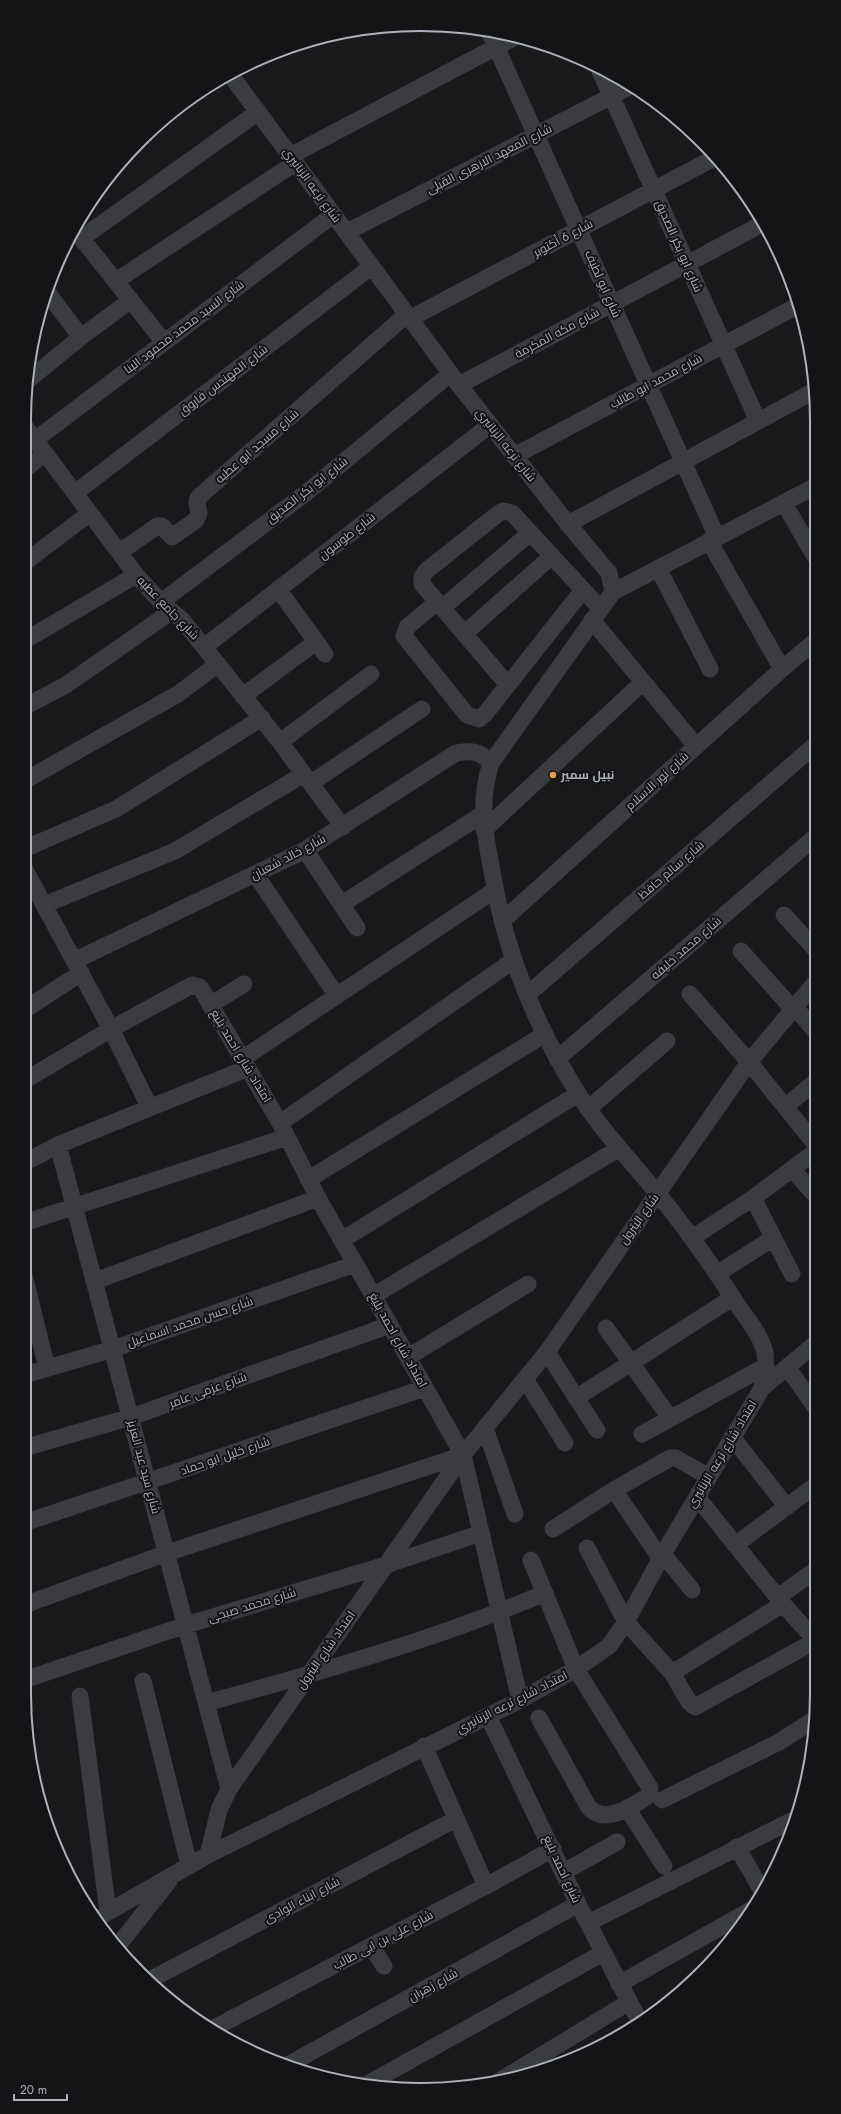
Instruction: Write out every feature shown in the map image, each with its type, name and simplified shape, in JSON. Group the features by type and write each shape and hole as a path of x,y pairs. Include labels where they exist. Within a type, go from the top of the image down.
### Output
{"street":[{"name":"شارع ابو لطيف","path":"492,37 649,384 683,462 713,539 782,669"},
{"path":"116,281 293,159 508,41"},
{"name":"شارع ابو بكر الصديق","path":"603,76 758,421"},
{"name":"شارع ترعه الزنانيري","path":"234,79 334,214 454,380 568,524 609,573 613,592"},
{"name":"شارع المعهد الازهرى القبلى","path":"347,232 625,89"},
{"path":"80,232 258,112"},
{"name":"شارع 6 أكتوبر","path":"408,317 579,230 710,160"},
{"name":"شارع السيد محمد محمود البنا","path":"35,440 334,214"},
{"name":"شارع مكه المكرمة","path":"454,380 612,304 758,226"},
{"path":"79,234 164,342"},
{"name":"شارع المهندس فاروق","path":"75,493 371,267"},
{"path":"51,298 81,337"},
{"path":"34,369 131,300"},
{"name":"شارع محمد ابو طالب","path":"514,456 793,308"},
{"name":"شارع مسجد ابو عطيه","path":"120,552 157,526 162,526 168,535 172,537 196,520 199,512 196,504 197,498 200,495 408,317"},
{"name":"شارع ابو بكر الصديق","path":"31,703 66,685 166,607 306,493 454,380"},
{"path":"568,524 809,394"},
{"name":"شارع طوسون","path":"204,646 490,425"},
{"name":"شارع جامع عطيه","path":"31,435 136,575 166,607 182,620 204,646 262,718 343,827"},
{"path":"31,464 45,453"},
{"path":"484,822 485,783 492,763 613,592 810,489"},
{"path":"784,503 810,548"},
{"path":"508,685 422,584 423,573 499,513 503,512 512,513 583,590 596,614 643,682 696,746"},
{"path":"31,559 90,513"},
{"path":"530,533 439,605 407,626 404,636 467,715 474,719 482,717 583,590"},
{"path":"464,634 552,556"},
{"path":"658,568 710,669"},
{"path":"31,635 136,575"},
{"path":"243,696 321,648 278,589"},
{"name":"شارع نور الاسلام","path":"502,921 810,645"},
{"path":"31,777 178,694 218,664"},
{"path":"280,742 371,674"},
{"path":"342,904 484,822 643,682"},
{"path":"44,905 175,851 308,778 422,709"},
{"path":"31,846 116,809 262,718"},
{"name":"شارع سالم حافظ","path":"527,995 810,748"},
{"name":"شارع خالد شعبان","path":"31,1004 78,967 305,850 456,753 469,750 482,754 492,763"},
{"name":"امتداد شارع ترعه الزنانيري","path":"103,1916 208,1855 424,1746 520,1700 576,1669 609,1646 626,1622 662,1556 762,1388 766,1366 762,1343 692,1238 657,1193 618,1149 588,1109 557,1059 527,995 514,960 502,921 495,890 484,822"},
{"name":"شارع محمد خليفه","path":"557,1059 810,841"},
{"path":"305,850 357,928"},
{"path":"256,875 337,996"},
{"path":"31,881 111,1029 150,1108"},
{"path":"31,1160 58,1145 150,1108 245,1064 337,996 495,890"},
{"path":"784,915 810,944"},
{"path":"741,951 810,1026"},
{"path":"31,1221 283,1130 514,960"},
{"path":"210,1005 244,984"},
{"name":"امتداد شارع احمد بليغ","path":"31,1077 111,1029 192,985 200,987 283,1130 318,1198 463,1455 520,1700"},
{"name":"شارع البترول","path":"463,1455 547,1352 749,1062 810,989"},
{"path":"690,994 786,1106 810,1137"},
{"path":"309,1179 545,1034"},
{"path":"588,1109 667,1041"},
{"path":"786,1106 810,1086"},
{"path":"342,1240 578,1094"},
{"name":"شارع سيد عبد العزيز","path":"58,1145 229,1789"},
{"path":"373,1296 618,1149"},
{"path":"692,1238 753,1198 810,1156"},
{"path":"792,1169 810,1189"},
{"path":"95,1281 318,1198"},
{"path":"753,1198 792,1274"},
{"path":"717,1274 773,1238"},
{"name":"شارع حسن محمد اسماعيل","path":"31,1373 112,1349 356,1264"},
{"path":"408,1357 528,1284"},
{"path":"576,1398 732,1298"},
{"path":"31,1310 47,1368"},
{"name":"شارع عزمى عامر","path":"31,1446 131,1417 390,1325"},
{"path":"606,1328 670,1418"},
{"path":"762,1388 810,1348"},
{"path":"547,1352 597,1430"},
{"path":"642,1434 766,1366"},
{"path":"787,1367 810,1400"},
{"path":"525,1379 565,1443"},
{"name":"شارع خليل ابو حماد","path":"31,1521 425,1388"},
{"path":"485,1428 515,1514"},
{"path":"732,1438 787,1507"},
{"path":"31,1602 167,1553 463,1455"},
{"name":"امتداد شارع البترول","path":"208,1855 217,1817 229,1789 463,1455"},
{"path":"553,1529 614,1490 670,1458 676,1458 709,1477"},
{"path":"614,1490 662,1556 692,1590"},
{"path":"735,1545 810,1490"},
{"path":"697,1497 780,1601 810,1635"},
{"name":"شارع محمد صبحى","path":"31,1678 186,1625 386,1565 481,1533"},
{"path":"587,1548 626,1622 672,1673 691,1705 698,1706 810,1645"},
{"path":"531,1560 576,1669 650,1788 649,1795 627,1808 610,1814 598,1813 590,1809 539,1718"},
{"path":"672,1673 780,1601 810,1574"},
{"path":"206,1703 310,1674 500,1612 545,1593"},
{"path":"143,1681 189,1866"},
{"path":"80,1696 103,1916"},
{"name":"شارع احمد بليغ","path":"488,1716 578,1904 637,2017"},
{"path":"662,1800 779,1742 809,1723"},
{"path":"424,1746 486,1886"},
{"path":"627,1808 664,1866"},
{"name":"شارع ابناء الوادى","path":"155,1978 456,1819"},
{"path":"588,1923 788,1823"},
{"path":"564,1872 617,1842"},
{"path":"737,1847 759,1886"},
{"name":"شارع على بن ابى طالب","path":"218,2026 486,1886 553,1849"},
{"name":"امتداد شارع ترعه الزنانيري","path":"121,1942 174,1874"},
{"name":"شارع زهران","path":"294,2062 578,1904"},
{"path":"619,1984 740,1916"},
{"path":"372,1946 384,1966"},
{"path":"374,2080 603,1953"},
{"path":"515,2071 629,2002"}],"place":[{"name":"نبيل سمير","path":"553,775"}]}
